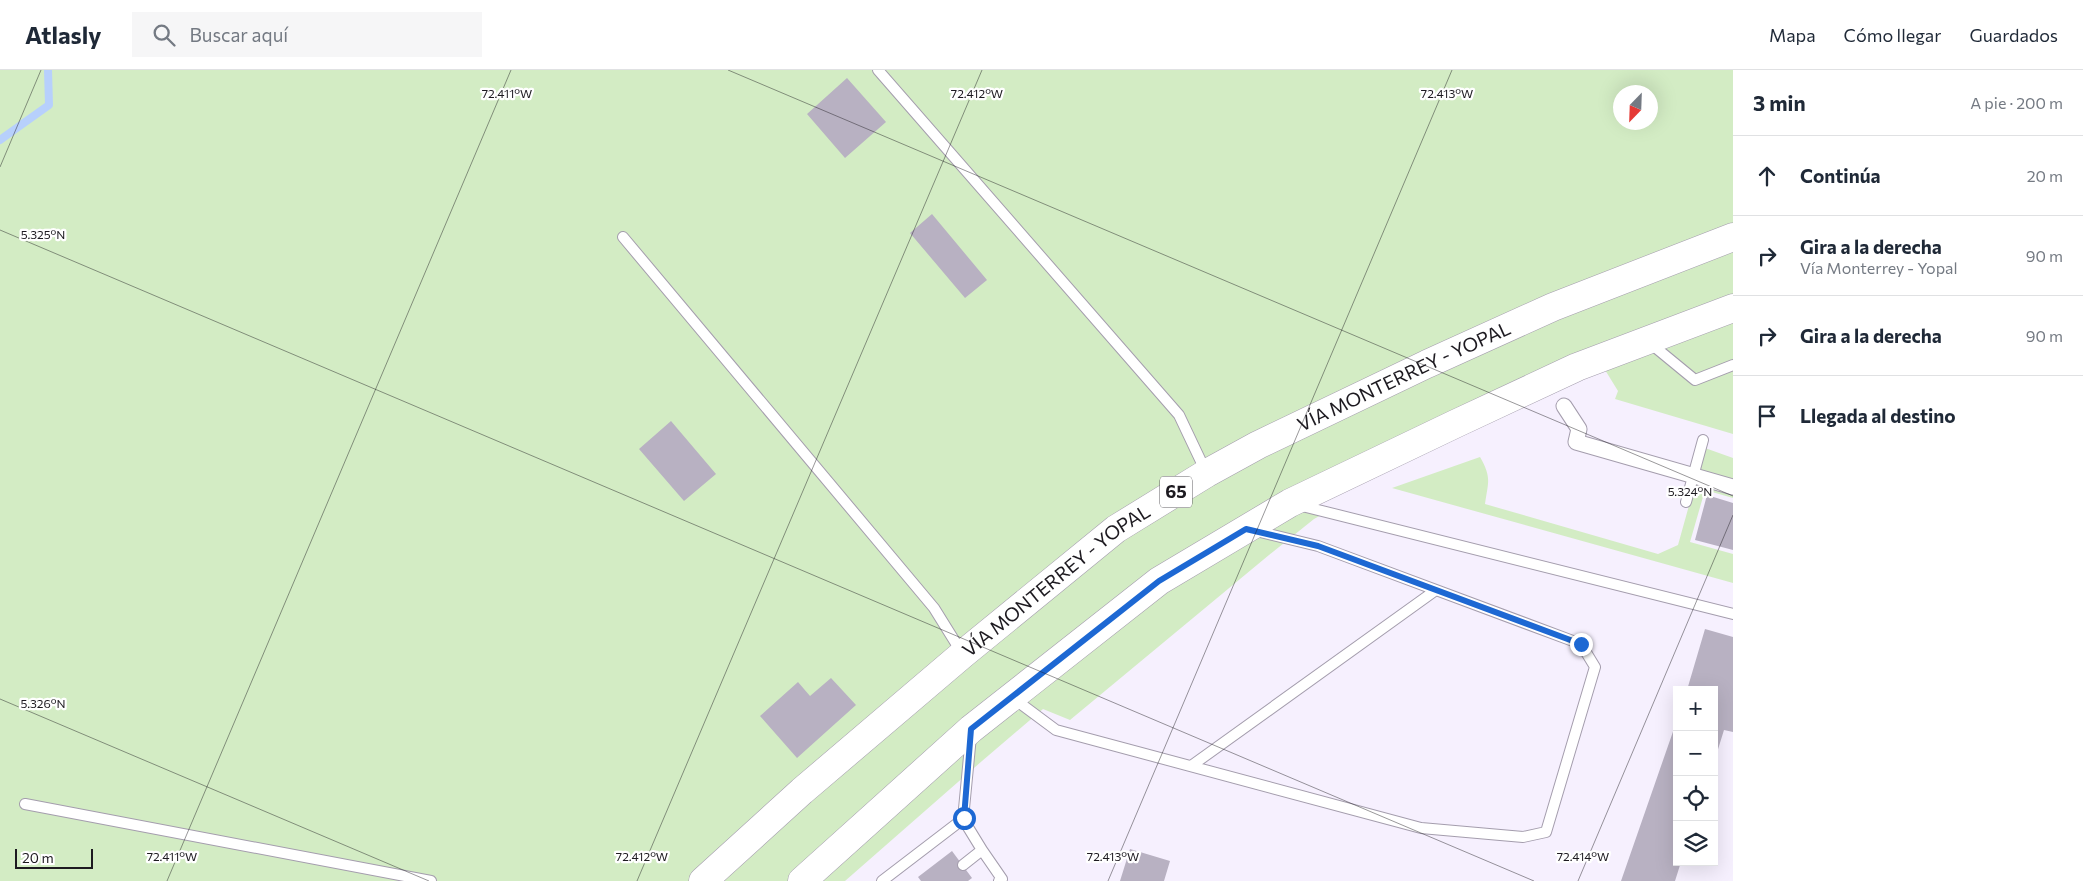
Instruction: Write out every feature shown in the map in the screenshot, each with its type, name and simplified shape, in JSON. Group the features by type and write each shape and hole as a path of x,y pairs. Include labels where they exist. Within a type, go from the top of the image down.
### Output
{"main road":[{"name":"VÍA MONTERREY - YOPAL","path":"703,881 802,791 963,654 1116,529 1207,473 1258,446 1427,364 1553,307 1733,237"},
{"path":"802,881 971,729 1159,581 1290,503 1577,367 1733,308"}],"street":[{"path":"1564,406 1579,429 1576,442 1733,487"}],"lane":[{"path":"878,70 1179,415 1207,473"},
{"path":"624,237 934,608 963,654"},
{"path":"1648,341 1695,380 1733,365"},
{"path":"1686,502 1703,440"},
{"path":"1290,503 1733,614"},
{"path":"1012,697 1056,730 1421,828 1523,837 1546,832 1595,667 1581,644 1318,546 1246,529"},
{"path":"1191,766 1436,590"},
{"path":"971,729 964,818 982,850 1002,879 1000,881"},
{"path":"25,804 431,881"},
{"path":"882,881 964,818"},
{"path":"962,865 982,850"}],"green space":[{"path":"0,70 1733,70 1733,434 1615,399 1618,391 1602,365 1296,507 1323,514 1269,555 1070,720 1043,709 845,881 0,881"},
{"path":"1705,448 1733,458 1733,498 1705,490 1690,542 1733,554 1733,583 1392,488 1480,457 1488,475 1485,504 1658,554 1678,545"}],"building":[{"path":"847,78 886,122 845,158 807,114"},
{"path":"932,214 987,280 965,298 910,233"},
{"path":"671,421 716,474 684,501 639,449"},
{"path":"1707,495 1733,503 1733,550 1695,540"},
{"path":"1705,629 1733,637 1733,732 1724,730 1718,749 1718,686 1688,686"},
{"path":"831,678 856,705 797,758 760,716 798,682 810,696"},
{"path":"1673,732 1673,866 1680,866 1675,881 1621,881"},
{"path":"1130,849 1170,861 1164,881 1120,881"},
{"path":"952,851 972,878 968,881 921,881 918,877"}],"waterway":[{"path":"0,140 49,105 48,70"}],"route":[{"path":"964,818 971,729 1159,581 1246,529 1318,546 1581,644"}]}
